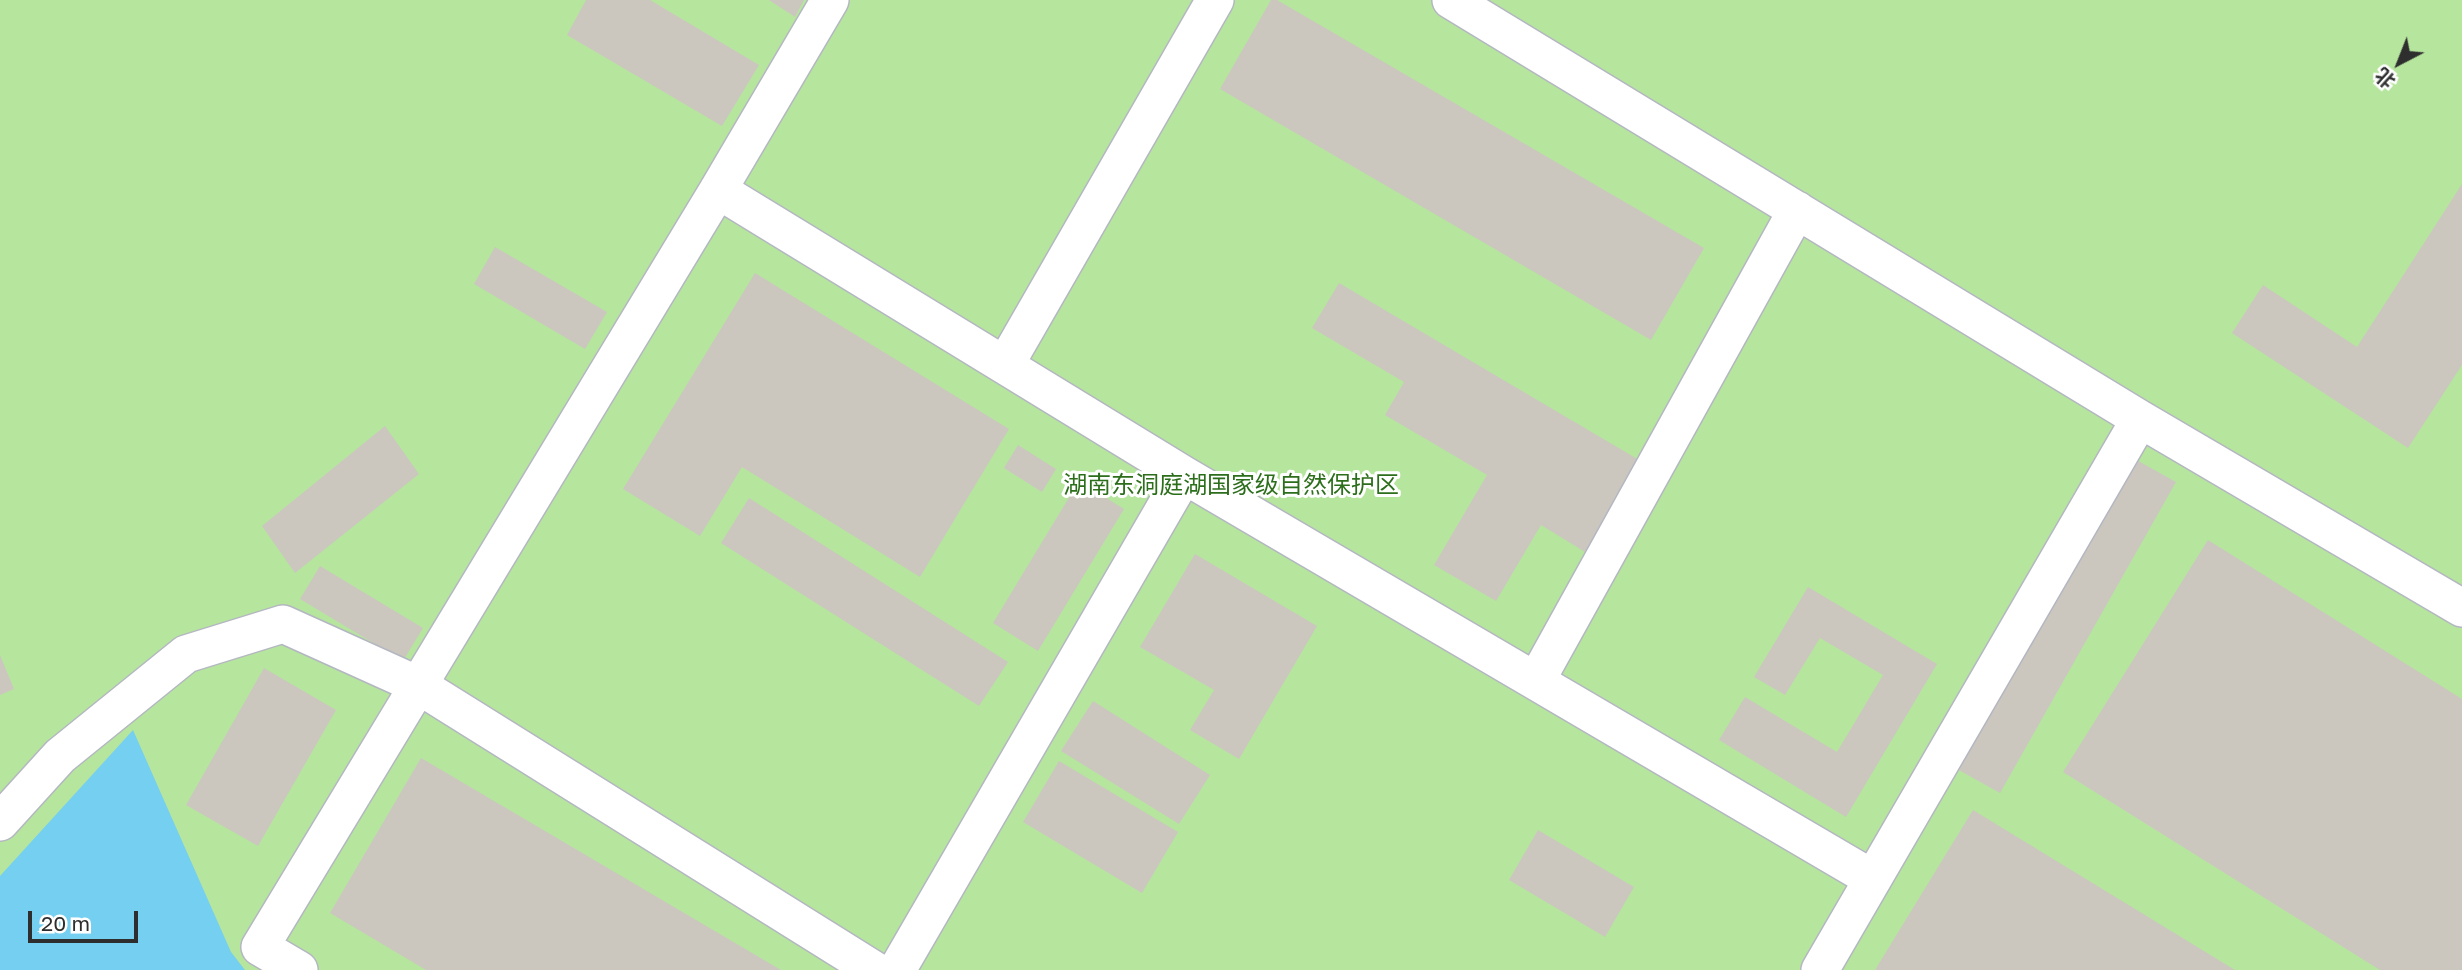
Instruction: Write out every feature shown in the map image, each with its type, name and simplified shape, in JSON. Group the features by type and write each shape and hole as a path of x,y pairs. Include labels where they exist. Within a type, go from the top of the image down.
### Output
{"street":[{"path":"299,970 260,947 830,0"},
{"path":"1005,365 1216,0"},
{"path":"1451,0 2140,419 2462,608"},
{"path":"718,190 1184,475 1873,879"},
{"path":"1536,681 1797,210"},
{"path":"1820,970 2140,419"},
{"path":"897,970 1184,475"},
{"path":"0,822 60,756 186,654 283,624 418,685 873,970"}],"green space":[{"name":"湖南东洞庭湖国家级自然保护区","path":"0,0 2462,0 2462,970 0,970"}],"water":[{"path":"133,730 231,952 245,970 0,970 0,876"}],"building":[{"path":"586,0 650,0 759,65 722,126 567,35"},
{"path":"769,0 804,0 795,17"},
{"path":"1271,0 1277,0 1704,248 1651,340 1220,89"},
{"path":"2462,184 2462,365 2408,448 2232,333 2263,285 2357,347"},
{"path":"495,247 607,312 585,349 474,284"},
{"path":"755,273 1009,429 920,577 742,467 700,536 623,489"},
{"path":"1339,283 1639,460 1585,552 1541,525 1496,601 1434,565 1487,475 1385,415 1404,382 1312,328"},
{"path":"385,426 419,474 295,573 262,526"},
{"path":"1018,445 1056,469 1042,492 1004,468"},
{"path":"2133,458 2176,482 2000,793 1957,769"},
{"path":"1079,481 1124,509 1038,651 993,623"},
{"path":"749,498 1008,662 979,706 721,543"},
{"path":"2208,540 2462,699 2462,970 2380,970 2063,772"},
{"path":"1195,554 1317,626 1239,759 1190,730 1214,690 1140,647"},
{"path":"320,566 423,628 403,661 300,599"},
{"path":"1808,587 1937,664 1846,817 1719,740 1745,697 1837,752 1883,675 1820,638 1785,695 1754,677"},
{"path":"0,655 14,689 0,695"},
{"path":"264,668 336,710 258,846 186,805"},
{"path":"1093,701 1210,775 1179,824 1061,751"},
{"path":"421,758 781,970 426,970 330,913"},
{"path":"1059,761 1178,832 1142,893 1023,822"},
{"path":"1973,810 2235,970 1875,970"},
{"path":"1538,830 1634,887 1605,937 1509,880"}]}
